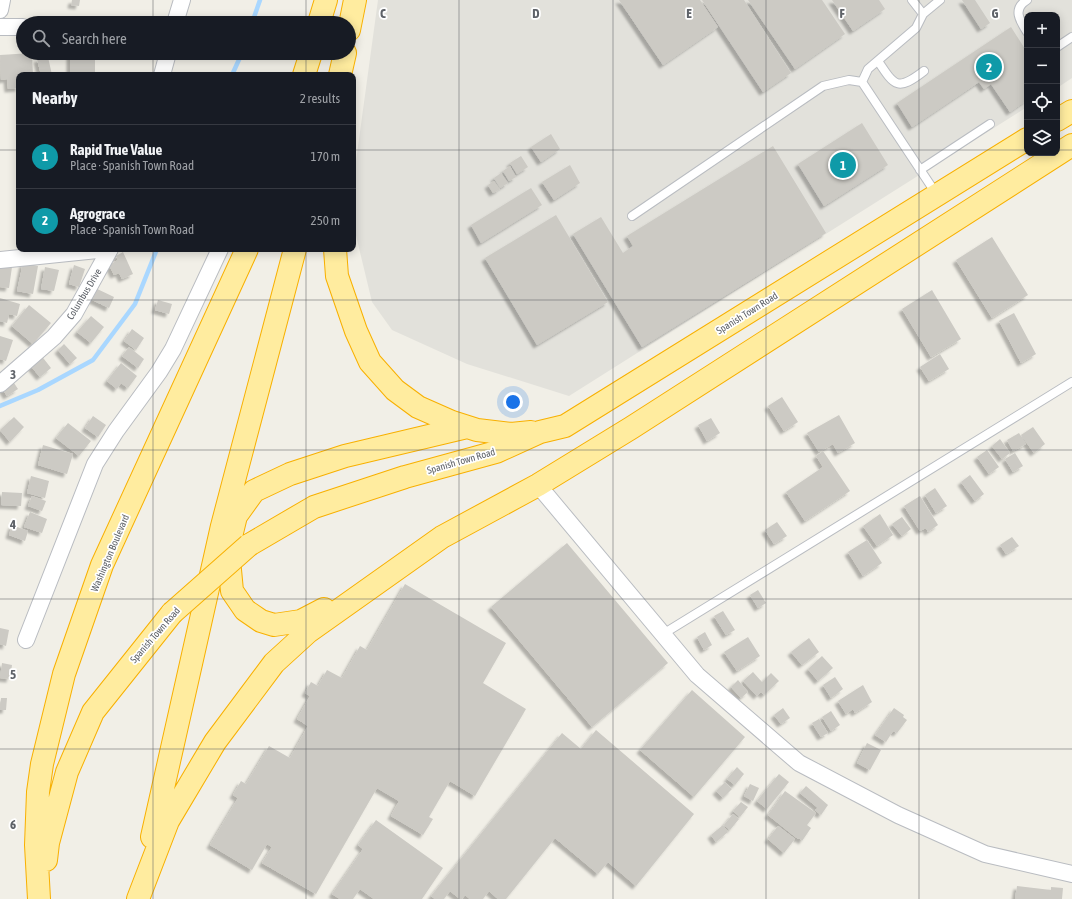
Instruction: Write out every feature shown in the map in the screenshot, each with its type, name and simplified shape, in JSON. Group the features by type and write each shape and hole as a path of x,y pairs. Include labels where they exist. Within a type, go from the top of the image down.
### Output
{"highway":[{"path":"321,16 326,0"},
{"path":"352,16 355,0"},
{"path":"305,72 309,60"},
{"path":"341,72 343,60"},
{"path":"1060,118 1072,111"},
{"name":"Spanish Town Road","path":"41,899 48,843 67,772 93,712 172,613 249,545 314,507 405,477 496,452 540,432 565,426 1024,141"},
{"path":"138,899 168,821 215,742 270,669 308,632 442,537 538,485 631,428 1072,145"},
{"path":"945,191 966,212"},
{"name":"Washington Boulevard","path":"41,899 36,845 38,792 42,764 64,674 102,565 246,252"},
{"path":"138,899 222,526 293,252"},
{"path":"335,252 337,276 356,331 370,362 395,390 418,407 436,416 477,430 511,434 540,432"},
{"path":"374,585 301,621 274,625 261,621 245,610 232,591 228,549 236,516 254,491 290,474 345,456 467,427"}],"street":[{"path":"0,10 2,0"},
{"path":"177,16 182,0"},
{"path":"0,27 16,27"},
{"path":"163,72 166,60"},
{"path":"0,260 77,252"},
{"name":"Columbus Drive","path":"0,384 54,337 74,314 108,252"},
{"path":"26,640 96,464 116,431 174,349 219,252"},
{"path":"538,485 697,675 799,763 898,815 985,854 1072,874"}],"lane":[{"path":"912,0 923,14"},
{"path":"862,82 868,69 916,28 923,14 940,0"},
{"path":"1024,27 1018,17 1018,10 1027,0"},
{"path":"1060,45 1072,37"},
{"path":"878,61 891,81 898,83 905,84 924,71"},
{"path":"632,216 822,86 849,80 862,82 920,170 945,191"},
{"path":"920,170 990,124"},
{"path":"663,634 1072,382"}],"shaded area":[{"path":"378,0 1072,0 1072,78 1060,86 1060,12 1024,12 1024,109 569,396 467,364 392,330 372,302 356,235 356,161"}],"building":[{"path":"72,0 80,0 79,6 71,5"},
{"path":"619,0 700,0 718,27 663,65"},
{"path":"702,0 744,0 791,73 763,92"},
{"path":"748,0 822,0 845,34 795,69"},
{"path":"832,0 879,0 885,9 853,31"},
{"path":"962,0 975,0 990,23 981,29"},
{"path":"1011,27 1024,47 1024,102 1010,112 991,84 984,89 979,82 912,127 897,103"},
{"path":"16,54 16,60 32,60 33,72 16,72 16,88 8,89 7,79 1,80 0,55"},
{"path":"37,60 49,60 51,72 40,72"},
{"path":"70,60 95,60 95,72 70,72"},
{"path":"862,123 888,165 824,206 798,164"},
{"path":"551,134 560,149 541,162 531,147"},
{"path":"773,146 826,233 642,347 573,234 601,217 623,253 633,246 627,236"},
{"path":"521,156 528,167 517,174 510,163"},
{"path":"570,165 580,183 554,200 542,182"},
{"path":"510,166 516,177 509,181 503,171"},
{"path":"501,173 508,183 500,188 494,178"},
{"path":"494,181 500,189 493,193 488,185"},
{"path":"531,188 542,205 481,243 471,225"},
{"path":"556,215 608,302 537,345 485,258"},
{"path":"992,237 1028,295 992,318 956,260"},
{"path":"123,252 133,274 122,279 119,273 114,275 109,265 118,260 116,256"},
{"path":"23,263 38,266 33,294 17,291"},
{"path":"0,265 12,267 9,288 0,287"},
{"path":"74,265 85,269 79,287 69,284"},
{"path":"45,267 59,270 54,291 41,289"},
{"path":"91,286 114,297 109,308 86,297"},
{"path":"932,290 961,339 931,357 902,309"},
{"path":"0,298 20,304 17,316 9,314 7,323 0,321"},
{"path":"158,300 172,304 169,314 155,310"},
{"path":"29,305 51,323 33,344 12,326"},
{"path":"1014,313 1036,354 1021,363 999,321"},
{"path":"91,316 104,327 91,343 77,332"},
{"path":"132,329 144,338 136,350 124,341"},
{"path":"0,336 13,340 6,361 0,359"},
{"path":"64,344 77,358 70,364 58,350"},
{"path":"129,347 144,359 138,368 122,356"},
{"path":"40,354 51,368 40,377 29,364"},
{"path":"940,354 949,369 929,381 920,367"},
{"path":"121,363 137,376 128,388 121,383 117,389 107,381"},
{"path":"12,380 18,389 7,396 1,387"},
{"path":"782,397 798,422 784,431 768,406"},
{"path":"839,415 855,443 838,453 833,444 819,452 807,433"},
{"path":"93,416 106,425 98,437 85,428"},
{"path":"14,417 24,427 10,442 0,430"},
{"path":"711,418 720,433 707,441 698,425"},
{"path":"68,423 91,441 79,456 56,438"},
{"path":"1033,427 1045,444 1034,453 1021,435"},
{"path":"1019,433 1026,444 1013,451 1007,440"},
{"path":"1000,439 1010,453 1002,459 992,446"},
{"path":"43,445 73,454 67,474 38,465"},
{"path":"987,450 999,467 989,474 977,457"},
{"path":"823,451 850,491 805,521 786,492 823,467 816,456"},
{"path":"1015,453 1023,466 1013,472 1005,459"},
{"path":"970,475 984,494 975,501 961,482"},
{"path":"31,476 49,481 45,498 27,493"},
{"path":"935,488 947,506 936,513 925,495"},
{"path":"2,492 22,493 21,506 1,505"},
{"path":"32,496 46,501 42,511 28,506"},
{"path":"920,496 938,525 928,532 926,528 920,531 904,506"},
{"path":"30,512 47,519 42,533 24,527"},
{"path":"880,514 893,535 877,546 863,526"},
{"path":"902,517 911,529 902,536 892,524"},
{"path":"777,522 787,536 774,544 765,530"},
{"path":"12,525 28,531 25,541 9,535"},
{"path":"1012,537 1019,546 1006,554 1000,545"},
{"path":"867,540 882,563 863,576 848,552"},
{"path":"567,543 668,663 592,727 491,607"},
{"path":"405,584 506,643 483,683 526,709 475,796 450,781 429,817 433,819 423,835 391,816 399,801 377,788 316,894 262,863 272,847 267,844 252,870 210,845 238,798 233,795 241,781 246,784 269,746 290,758 308,726 297,719 310,696 305,693 311,682 318,686 327,670 342,678 360,646 367,650"},
{"path":"758,590 766,603 758,608 750,595"},
{"path":"723,611 735,630 726,635 714,616"},
{"path":"0,628 9,630 6,646 0,644"},
{"path":"705,632 712,645 704,650 697,637"},
{"path":"748,637 760,656 737,671 724,652"},
{"path":"809,638 819,652 802,665 791,652"},
{"path":"822,656 833,668 818,681 808,669"},
{"path":"2,663 12,665 10,679 0,678"},
{"path":"753,672 762,682 771,673 779,681 764,695 761,692 757,696 743,681"},
{"path":"835,677 843,689 831,698 823,685"},
{"path":"738,680 748,692 741,698 731,687"},
{"path":"863,685 872,702 855,713 853,709 846,714 838,701"},
{"path":"692,690 745,737 694,797 640,750"},
{"path":"1,698 7,698 6,710 0,710"},
{"path":"783,708 790,718 781,724 774,715"},
{"path":"894,708 904,715 903,717 907,720 897,733 893,731 886,742 875,735"},
{"path":"831,711 840,725 831,731 822,717"},
{"path":"819,719 828,733 821,737 812,723"},
{"path":"596,730 694,814 636,886 608,862 598,874 555,838 506,899 498,899 489,891 483,899 470,899 465,895 462,899 460,899 450,891 444,899 435,899 431,896 562,733 581,749"},
{"path":"867,743 881,750 870,770 857,763"},
{"path":"737,767 744,774 735,785 727,779"},
{"path":"779,774 789,782 767,809 757,801"},
{"path":"725,782 732,789 723,798 716,791"},
{"path":"750,784 759,788 753,801 744,796"},
{"path":"806,786 828,805 821,815 815,810 818,808 800,793"},
{"path":"785,791 816,813 807,825 811,828 802,841 768,815"},
{"path":"741,802 748,807 740,817 733,811"},
{"path":"733,814 739,819 730,830 724,825"},
{"path":"376,820 443,868 422,899 374,899 360,889 353,899 340,899 332,894 363,849 358,845"},
{"path":"723,825 728,832 716,842 711,835"},
{"path":"778,826 795,839 784,853 768,839"},
{"path":"1017,886 1051,890 1051,887 1063,888 1062,899 1015,899"}],"waterway":[{"path":"254,16 260,0"},
{"path":"233,72 239,60"},
{"path":"0,406 38,390 93,360 135,304 156,252"}],"place":[{"name":"Agrograce","path":"989,67"},
{"name":"Rapid True Value","path":"843,165"}]}
